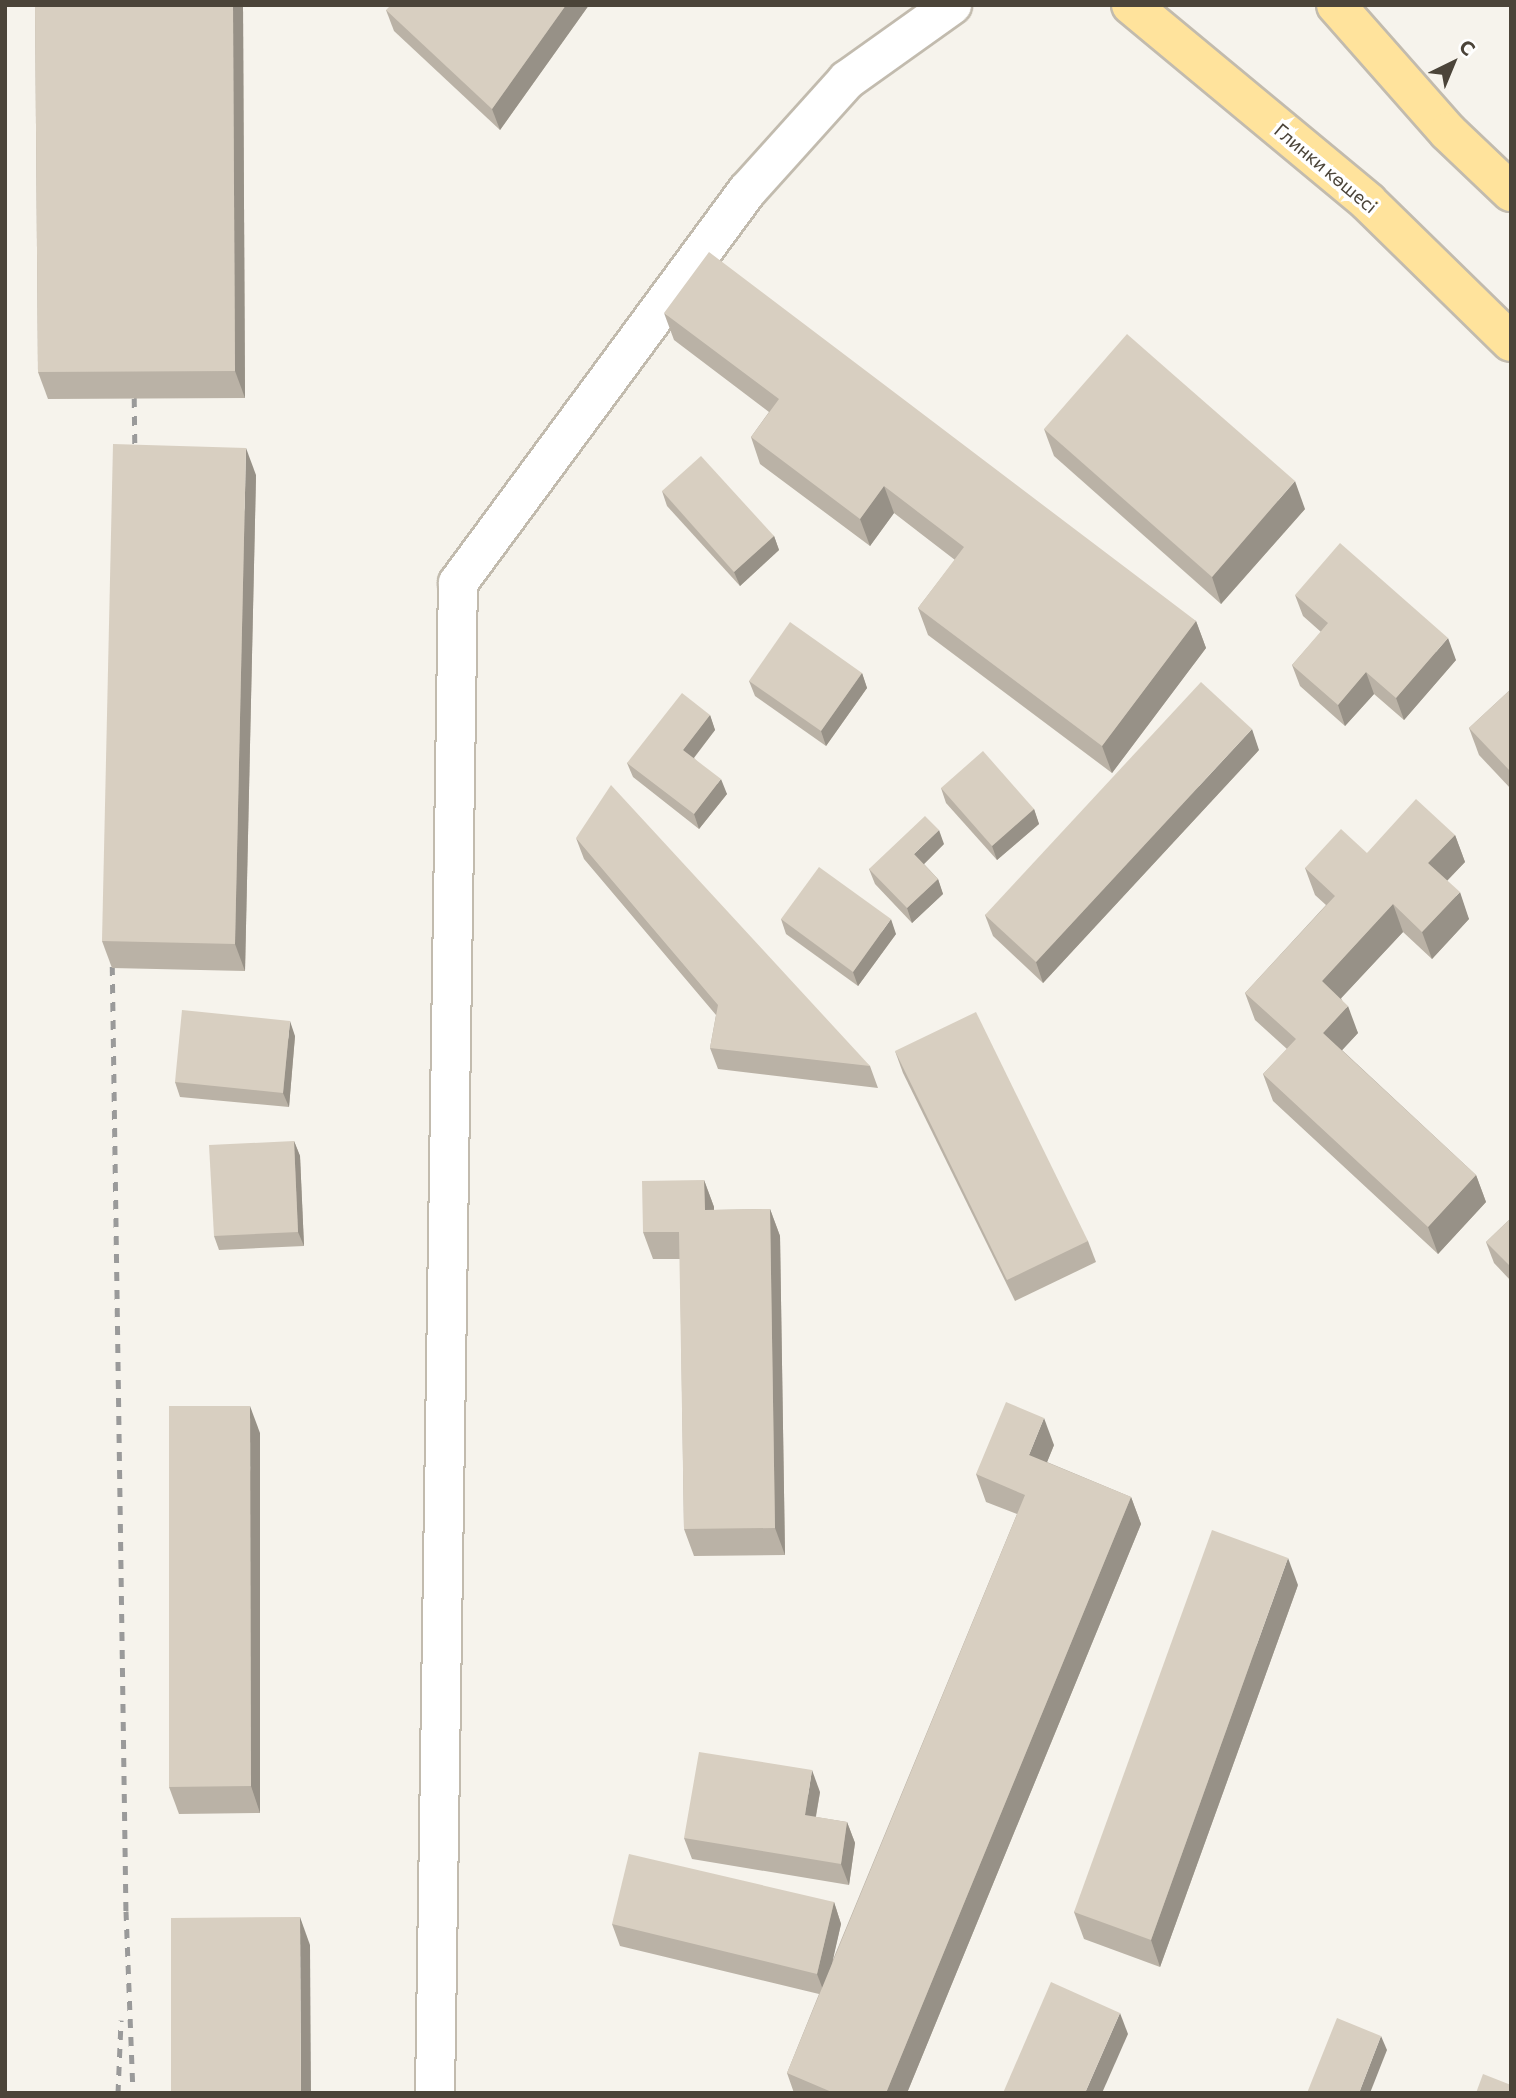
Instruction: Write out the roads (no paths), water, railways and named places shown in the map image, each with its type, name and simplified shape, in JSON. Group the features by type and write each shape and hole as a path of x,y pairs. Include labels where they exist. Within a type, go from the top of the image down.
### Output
{"main road":[{"name":"Глинки көшесі","path":"1130,5 1368,202 1511,342"},
{"path":"1336,5 1448,132 1511,192"}],"street":[{"path":"435,2093 458,583 748,190 847,80 952,5"}],"railway":[{"path":"134,380 135,464"},
{"path":"112,948 126,1911 133,2093"},
{"path":"118,2093 121,2020"}]}
